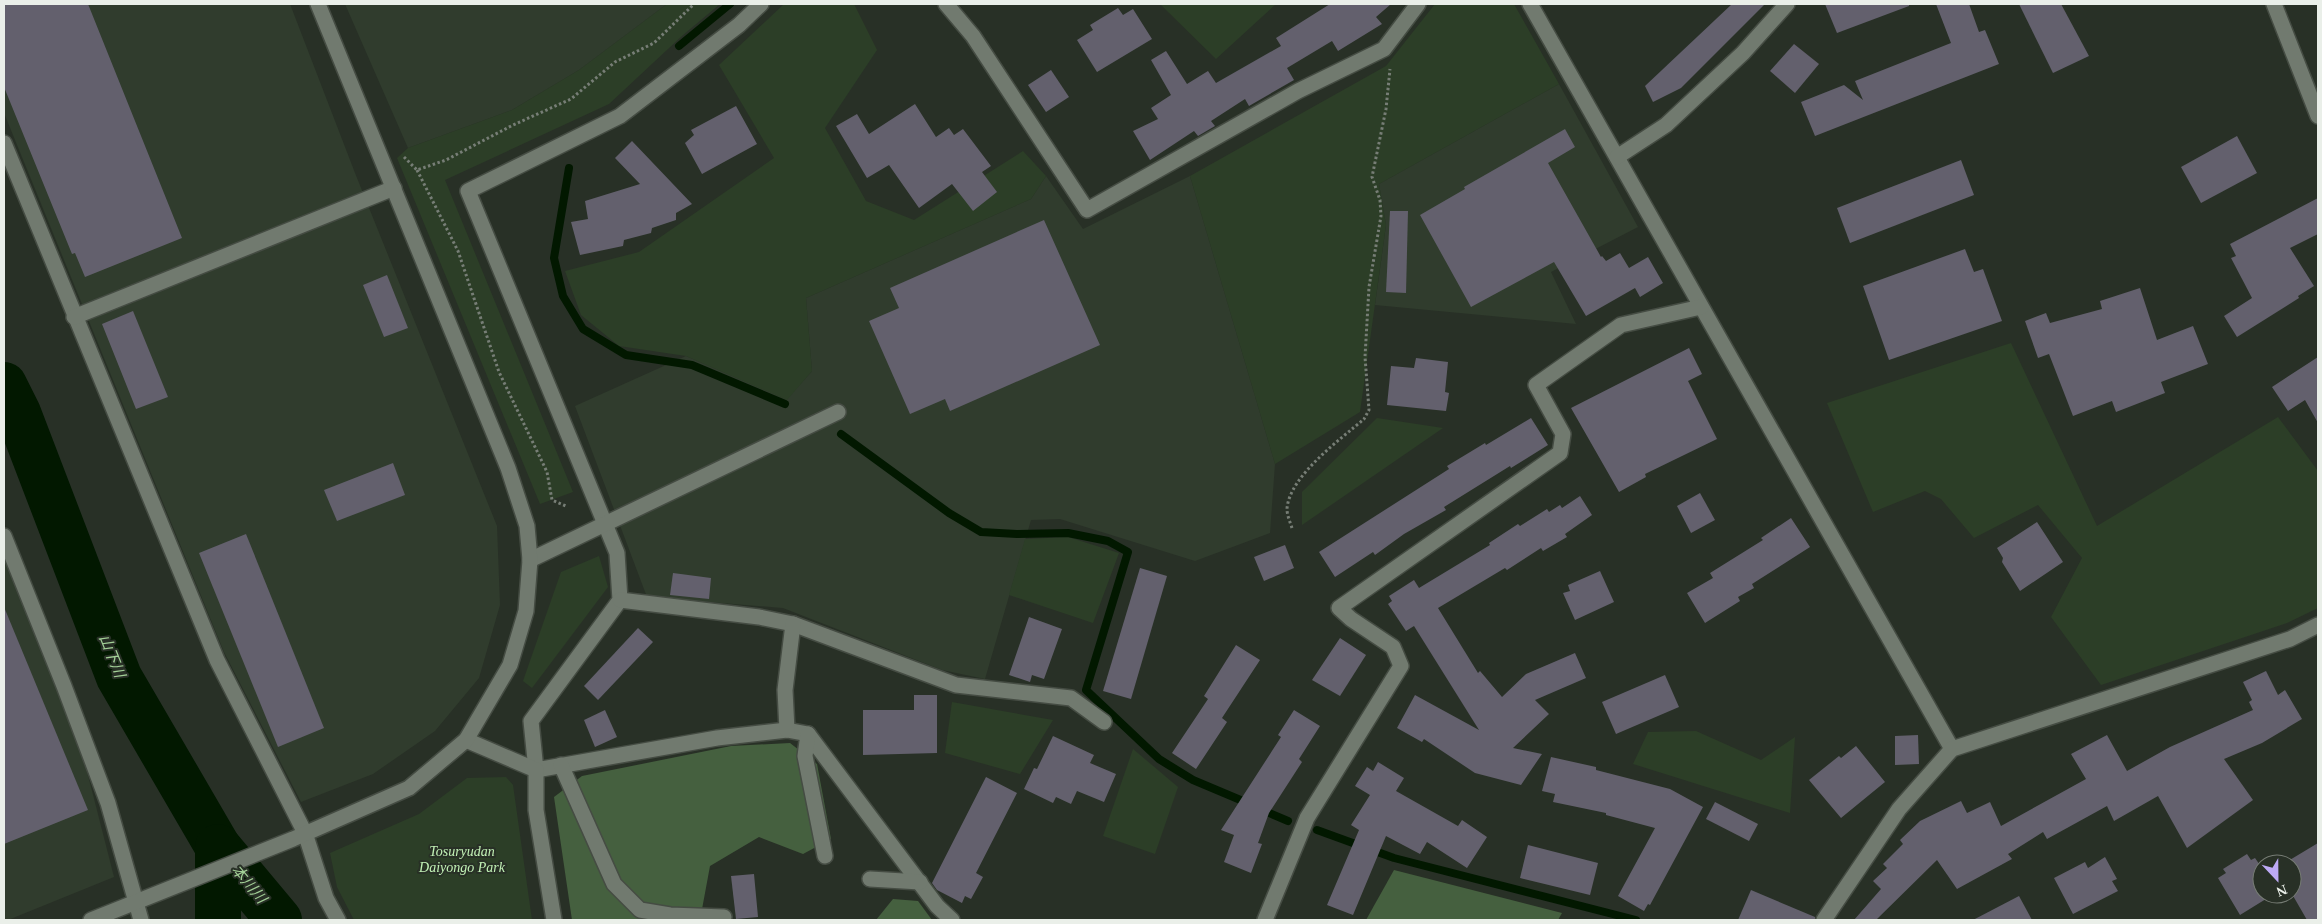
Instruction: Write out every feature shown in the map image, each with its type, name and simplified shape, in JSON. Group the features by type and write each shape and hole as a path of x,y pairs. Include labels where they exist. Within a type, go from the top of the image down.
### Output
{"street":[{"path":"91,920 299,836 409,788 466,740 510,665 526,611 530,560 527,526 508,468 318,4"},
{"path":"554,920 536,810 536,770 531,721 620,600 617,553 468,191 620,116 738,25 761,4"},
{"path":"946,4 973,36 1087,210 1298,90 1384,49 1418,4"},
{"path":"1530,4 1952,749"},
{"path":"1616,157 1666,125 1743,53 1787,4"},
{"path":"2274,4 2318,116"},
{"path":"4,143 74,317 217,660 326,898 338,920"},
{"path":"74,317 394,188"},
{"path":"1265,920 1306,818 1401,666 1393,647 1351,619 1339,608 1560,453 1563,434 1536,385 1621,325 1700,307"},
{"path":"530,560 838,412"},
{"path":"4,536 108,803 141,900 141,920"},
{"path":"620,600 759,617 794,624 956,685 1071,698 1104,722"},
{"path":"787,730 785,690 794,624"},
{"path":"1824,920 1899,809 1952,749 2290,639 2318,624"},
{"path":"466,740 536,770 717,738 787,730 808,734 937,906 952,920"},
{"path":"808,734 804,756 825,856"},
{"path":"561,765 614,884 640,910 670,915 724,917"},
{"path":"870,880 920,882"}],"path":[{"path":"417,170 446,160 513,125 571,99 615,62 654,43 694,4"},
{"path":"1292,528 1287,510 1292,490 1313,464 1364,418 1369,410 1365,357 1369,287 1381,216 1380,200 1372,177 1386,109 1390,72 1384,49"},
{"path":"403,157 417,170 458,251 499,372 547,472 552,500 566,506"}],"shaded area":[{"path":"4,4 290,4 355,173 497,526 500,605 479,678 435,731 373,774 301,802 224,652 4,113"},
{"path":"345,4 667,4 579,70 512,110 408,148"},
{"path":"1559,84 1638,227 1551,272 1576,324 1375,305 1386,225 1379,184"},
{"path":"1046,176 1083,229 1190,176 1275,464 1270,533 1195,561 1060,519 1031,520 985,679 942,670 783,608 647,597 575,406 686,356 787,399 812,371 806,298 1031,199"},
{"path":"4,558 80,744 114,877 8,920 4,920"}],"green space":[{"path":"667,4 720,4 683,35 609,104 445,180 573,492 540,504 397,158 408,148 512,110 579,70"},
{"path":"784,4 854,4 877,50 825,128 866,201 914,220 1023,151 1046,176 1031,199 806,298 812,371 787,400 686,356 619,346 581,315 565,271 639,252 774,158 719,65"},
{"path":"1160,4 1276,4 1216,59"},
{"path":"1435,4 1514,4 1559,84 1379,184 1386,225 1360,412 1275,464 1190,176 1386,66"},
{"path":"2011,343 2097,526 2278,417 2318,471 2318,608 2287,623 2101,685 2051,617 2082,558 2038,505 1974,538 1941,499 1925,491 1873,512 1827,403"},
{"path":"1377,418 1443,428 1302,525 1302,492"},
{"path":"1068,537 1119,553 1093,623 1009,595 1025,539"},
{"path":"599,556 608,587 532,688 523,681 561,572"},
{"path":"952,702 1053,720 1020,774 945,753"},
{"path":"1696,731 1761,760 1795,737 1790,813 1633,764 1648,732"},
{"path":"790,743 817,764 831,839 803,854 759,837 710,866 700,920 572,920 554,797 582,776 731,746"},
{"path":"1133,749 1178,787 1155,854 1103,836"},
{"name":"Tosuryudan Daiyongo Park","path":"506,777 513,785 532,920 354,920 337,887 330,853 419,814 467,778"},
{"path":"1394,870 1562,913 1558,920 1366,920"},
{"path":"893,899 918,901 932,920 876,920"}],"building":[{"path":"4,4 88,4 182,238 85,277 75,253 72,254 4,87"},
{"path":"1330,4 1391,4 1376,17 1382,24 1338,51 1332,41 1287,68 1294,80 1249,106 1245,99 1211,121 1215,126 1198,136 1194,131 1150,160 1133,131 1158,119 1151,108 1171,95 1151,60 1166,51 1187,84 1208,71 1216,83 1281,46 1276,38"},
{"path":"1732,4 1765,4 1681,88 1653,102 1645,86"},
{"path":"1825,4 1909,4 1909,6 1837,33"},
{"path":"1936,4 1969,4 1979,32 1985,30 1999,64 1815,136 1801,102 1844,85 1863,100 1855,81 1951,43"},
{"path":"2019,4 2061,4 2089,56 2053,73"},
{"path":"1118,8 1123,15 1133,9 1152,39 1097,72 1077,40 1093,30 1090,25"},
{"path":"1794,44 1819,64 1795,93 1770,71"},
{"path":"1051,70 1069,97 1046,112 1028,85"},
{"path":"915,104 936,137 949,128 954,135 963,129 991,166 982,172 997,192 973,211 952,184 919,208 889,165 867,178 836,126 857,114 869,134"},
{"path":"736,106 757,144 702,174 685,143 694,135 691,130"},
{"path":"1565,129 1575,147 1548,163 1601,257 1606,261 1620,253 1629,268 1648,257 1663,283 1640,297 1635,288 1586,316 1554,262 1471,307 1420,215 1465,189 1464,187"},
{"path":"2237,136 2257,173 2201,203 2181,167"},
{"path":"632,141 692,204 676,213 676,220 652,228 651,233 624,240 623,246 580,255 571,222 588,219 585,201 640,184 615,158"},
{"path":"1961,160 1974,195 1850,243 1837,208"},
{"path":"2318,198 2318,234 2290,248 2314,286 2298,296 2299,298 2237,337 2224,316 2252,298 2231,258 2236,256 2230,244"},
{"path":"1390,211 1408,211 1406,293 1386,292"},
{"path":"1044,220 1100,345 950,411 945,399 910,414 869,321 899,308 890,288"},
{"path":"1965,249 1974,272 1983,269 2002,321 1889,360 1863,286"},
{"path":"387,275 408,328 384,337 363,285"},
{"path":"2140,288 2157,340 2193,326 2208,364 2161,382 2165,393 2116,412 2112,401 2073,416 2049,354 2038,358 2025,321 2046,313 2050,323 2102,309 2100,301"},
{"path":"133,311 168,397 136,409 102,324"},
{"path":"1689,348 1702,374 1688,381 1717,439 1645,474 1646,477 1619,492 1571,408"},
{"path":"2318,357 2318,423 2305,400 2288,411 2272,387"},
{"path":"1416,358 1448,362 1445,392 1449,393 1446,411 1387,405 1391,366 1414,368"},
{"path":"1531,418 1548,445 1444,507 1446,510 1404,534 1375,555 1373,552 1335,577 1319,552 1449,469 1447,466"},
{"path":"393,463 405,495 337,521 324,490"},
{"path":"1700,493 1715,520 1691,533 1677,506"},
{"path":"1580,496 1592,515 1565,534 1567,537 1543,551 1541,548 1507,570 1505,568 1438,608 1478,673 1480,671 1502,697 1526,674 1575,653 1586,678 1535,700 1549,714 1513,748 1542,754 1521,785 1475,773 1424,739 1422,742 1397,728 1415,695 1479,730 1414,626 1406,631 1388,604 1392,601 1389,596 1414,580 1419,588 1490,545 1489,543 1518,524 1520,526 1547,509 1549,512 1560,505 1562,508"},
{"path":"1791,518 1810,547 1752,584 1754,588 1738,597 1740,601 1705,623 1687,593 1713,578 1710,573 1763,540 1761,538"},
{"path":"2037,522 2063,562 2020,591 2002,562 2003,558 1997,548"},
{"path":"246,534 324,728 278,747 199,553"},
{"path":"1285,545 1294,568 1264,581 1254,557"},
{"path":"1140,568 1167,576 1131,699 1103,691"},
{"path":"1600,571 1614,602 1575,620 1563,593 1570,591 1568,585"},
{"path":"673,573 711,578 709,599 670,595"},
{"path":"4,607 88,810 4,844"},
{"path":"1029,617 1062,629 1044,679 1032,675 1030,682 1009,675"},
{"path":"638,628 653,642 598,700 584,686"},
{"path":"1340,638 1366,655 1340,696 1312,680"},
{"path":"1236,645 1260,660 1222,718 1227,722 1196,769 1172,753 1208,699 1204,696"},
{"path":"2266,671 2278,695 2285,690 2302,719 2262,743 2224,759 2253,800 2187,848 2158,796 2114,821 2107,806 2047,839 2043,832 2008,854 2012,859 1957,889 1937,860 1876,920 1854,920 1881,889 1873,881 1887,868 1883,864 1903,844 1900,840 1920,821 1961,801 1967,813 1990,802 2001,826 2086,779 2071,754 2107,735 2127,771 2170,747 2253,710 2249,702 2252,700 2243,682"},
{"path":"1665,675 1679,707 1616,734 1602,702"},
{"path":"914,695 937,695 937,753 863,755 863,710 914,710"},
{"path":"605,710 617,737 595,747 584,720"},
{"path":"1294,710 1320,726 1299,759 1302,762 1269,813 1258,843 1262,844 1251,873 1224,862 1234,835 1221,830 1281,737 1278,735"},
{"path":"1918,735 1919,764 1895,765 1895,736"},
{"path":"1053,736 1094,755 1090,763 1116,774 1104,802 1077,791 1071,804 1056,797 1053,803 1024,789 1034,768 1037,769"},
{"path":"1856,746 1885,782 1841,818 1809,780 1839,756 1841,758"},
{"path":"1551,757 1596,767 1596,770 1670,789 1703,807 1650,905 1648,904 1644,911 1618,896 1655,828 1606,815 1606,813 1553,802 1555,794 1542,791"},
{"path":"1378,762 1404,778 1396,791 1458,826 1462,820 1487,837 1467,868 1427,842 1420,854 1386,836 1353,915 1327,905 1359,830 1351,825 1370,795 1355,786 1367,767 1373,771"},
{"path":"986,777 1017,793 976,873 983,877 971,899 965,896 962,903 937,890 932,883"},
{"path":"1715,802 1758,824 1749,841 1706,819"},
{"path":"2318,843 2318,920 2307,920 2298,904 2302,904 2302,854 2300,854"},
{"path":"1528,845 1598,863 1590,895 1520,878"},
{"path":"2247,854 2252,860 2252,904 2258,904 2240,915 2218,878 2226,873 2223,869"},
{"path":"2105,857 2117,879 2112,881 2118,891 2073,914 2054,878 2085,862 2088,868"},
{"path":"754,874 758,917 736,919 731,876"},
{"path":"1751,890 1815,917 1815,920 1738,920"},
{"path":"2019,896 2032,920 1973,920"}],"waterway":[{"path":"679,46 730,4"},
{"path":"569,168 554,258 563,296 583,329 626,355 692,365 785,404"},
{"name":"山下川","path":"4,385 18,413 119,677 218,847 279,920"},
{"path":"841,434 949,513 981,532 1017,534 1068,533 1108,541 1128,552 1086,690 1159,759 1193,780 1250,804"},
{"path":"1260,809 1288,821"},
{"path":"1317,830 1394,858 1636,920"},
{"name":"山下川","path":"218,847 218,920"}],"water label":[{"name":"本川川","path":"249,884"}]}
